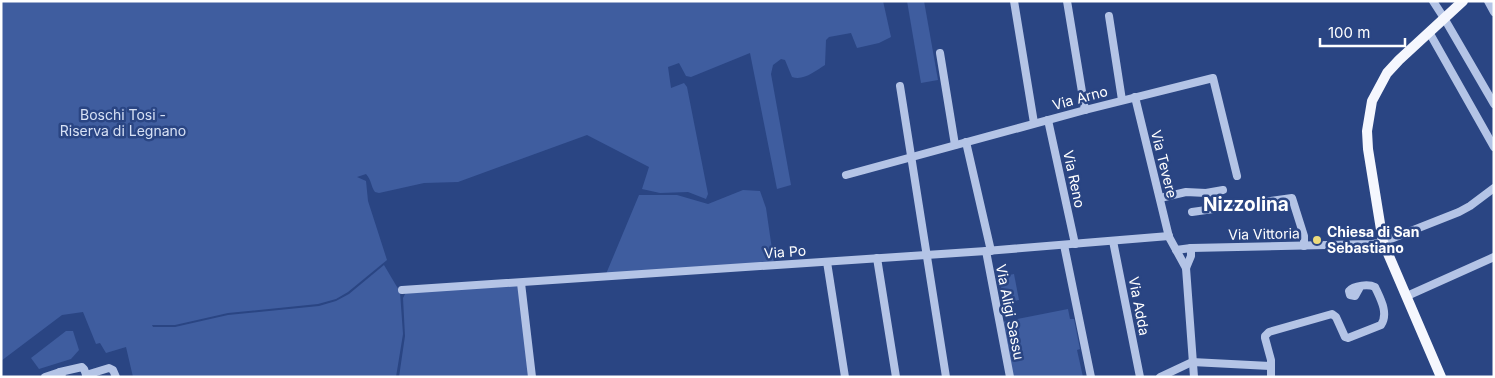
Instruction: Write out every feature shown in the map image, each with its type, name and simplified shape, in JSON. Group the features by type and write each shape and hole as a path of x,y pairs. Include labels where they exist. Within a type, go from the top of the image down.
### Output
{"main road":[{"path":"1441,377 1383,242 1367,143 1369,112 1374,95 1387,73 1462,1"}],"street":[{"path":"1014,1 1034,123"},
{"path":"1067,1 1085,110"},
{"path":"1433,1 1494,104"},
{"path":"1488,1 1494,12"},
{"path":"1109,16 1122,100"},
{"path":"1429,32 1494,147"},
{"path":"940,54 956,145"},
{"name":"Via Arno","path":"846,175 1034,123 1213,78 1237,176"},
{"path":"900,86 946,377"},
{"name":"Via Tevere","path":"1135,97 1169,236 1186,268"},
{"name":"Via Reno","path":"1048,120 1075,244"},
{"name":"Via Aligi Sassu","path":"966,142 988,251 1010,377"},
{"name":"Via Vittoria","path":"1178,254 1383,242 1459,212 1494,188"},
{"path":"1160,198 1186,192 1206,193 1223,190"},
{"path":"1192,212 1292,198 1304,236 1304,246"},
{"name":"Via Po","path":"402,290 988,251 1169,236"},
{"name":"Via Adda","path":"1113,241 1140,377"},
{"path":"1064,245 1091,377"},
{"path":"1191,252 1186,268 1194,377"},
{"path":"1406,296 1494,257"},
{"path":"877,258 896,377"},
{"path":"827,262 845,377"},
{"path":"521,283 532,377"},
{"path":"1271,377 1270,366 1272,360 1265,338 1269,332 1332,314 1336,317 1343,335 1348,338 1381,325 1384,321 1385,312 1375,287 1369,285 1360,287"},
{"path":"1160,377 1192,362 1270,366"},
{"path":"45,377 61,374 77,367 84,369 86,376 109,368 113,370 116,377"}],"green space":[{"name":"Boschi Tosi - Riserva di Legnano","path":"1,1 883,1 891,37 879,43 857,48 851,33 829,37 826,40 825,65 801,78 792,77 785,60 781,59 773,65 771,74 791,185 777,189 750,53 691,77 686,76 679,63 668,67 671,88 684,83 687,87 708,194 706,199 688,192 660,193 642,189 649,167 587,135 458,182 424,183 379,193 375,192 366,174 357,177 366,181 368,201 387,260 348,292 336,299 318,304 228,313 175,325 152,325 153,327 175,327 228,315 319,306 336,301 349,294 384,265 400,292 403,334 396,377 133,377 126,347 106,353 100,343 96,344 83,312 62,315 1,361"},
{"path":"907,1 924,1 938,80 921,83"},
{"path":"743,190 760,191 766,208 774,263 606,274 639,195 677,195 708,204"},
{"path":"1014,274 1019,300 1004,303 999,277"},
{"path":"518,285 529,377 399,377 405,336 403,298 406,292"},
{"path":"1068,309 1070,319 1074,319 1080,349 1077,350 1083,377 1013,377 1002,322"},
{"path":"66,331 73,331 79,350 71,359 39,369 31,358"}],"place":[{"name":"Chiesa di San Sebastiano","path":"1317,240"}],"district":[{"name":"Nizzolina","path":"1246,204"}]}
